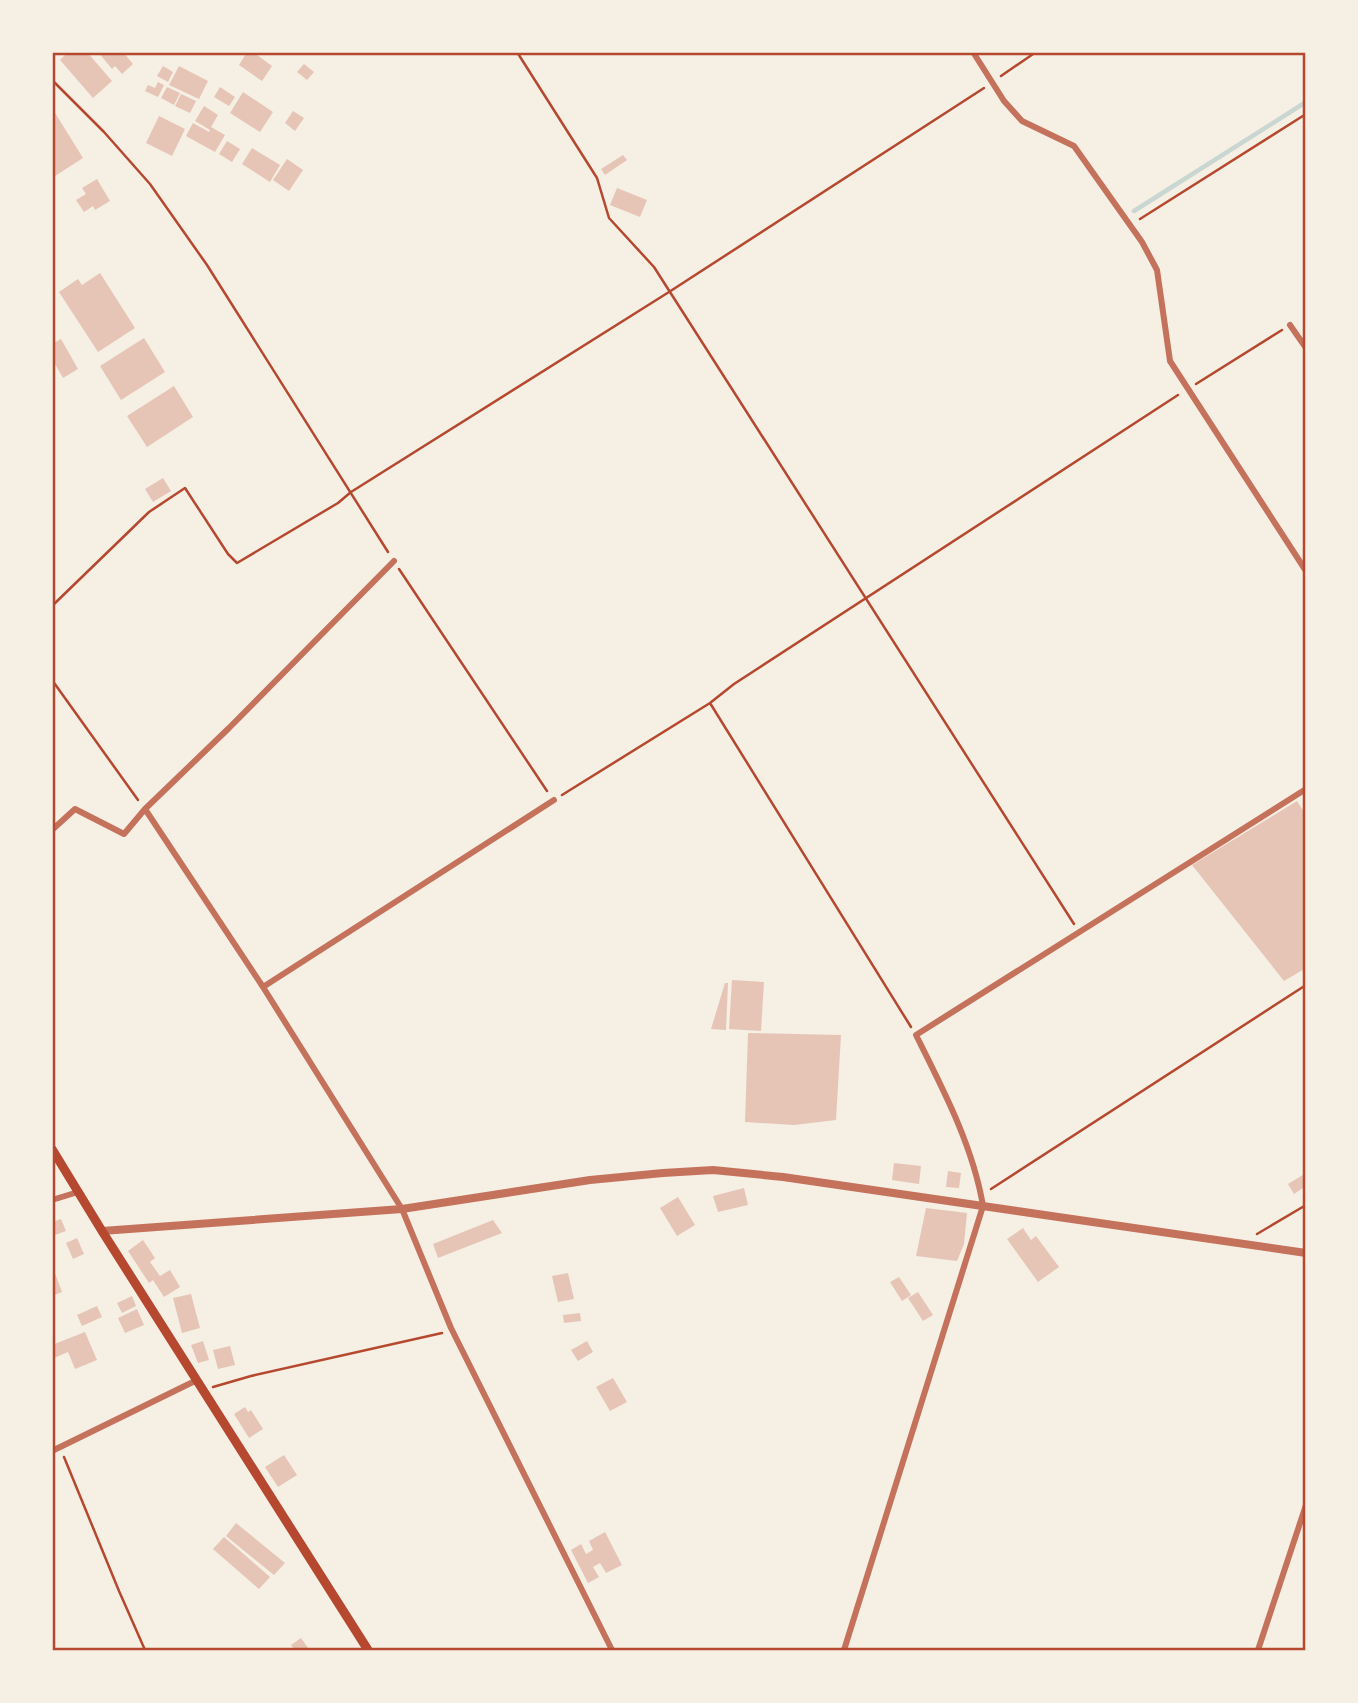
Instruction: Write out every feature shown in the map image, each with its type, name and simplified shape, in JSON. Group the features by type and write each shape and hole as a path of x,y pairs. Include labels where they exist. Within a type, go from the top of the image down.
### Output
{"main road":[{"path":"52,1149 368,1650"}],"street":[{"path":"973,52 991,83 1022,121 1074,146 1130,225 1157,270 1170,361 1306,572"},
{"path":"1290,325 1306,348"},
{"path":"52,831 75,809 124,834 145,809 394,561"},
{"path":"844,1650 983,1206 978,1178 945,1093 916,1035 1306,789"},
{"path":"263,988 554,800"},
{"path":"145,809 263,988 402,1209 451,1328 612,1650"},
{"path":"102,1231 402,1209 590,1180 713,1170 783,1177 1306,1253"},
{"path":"52,1200 78,1192"},
{"path":"52,1451 197,1380"},
{"path":"1258,1650 1306,1505"}],"path":[{"path":"517,52 597,178 609,218 654,267 1079,932"},
{"path":"52,606 149,512 185,488 228,554 237,563 338,503 351,492 669,292 1036,52"},
{"path":"52,80 104,132 150,184 207,265 394,561 554,800 710,703 734,684 1290,325"},
{"path":"1130,225 1306,114"},
{"path":"52,680 145,809"},
{"path":"710,703 916,1035"},
{"path":"981,1195 1306,985"},
{"path":"1246,1245 1258,1233 1306,1205"},
{"path":"203,1391 251,1376 437,1335 451,1328"},
{"path":"60,1447 118,1591 145,1650"}],"building":[{"path":"68,52 87,52 112,81 93,98 60,60"},
{"path":"98,52 123,52 133,64 122,74 115,66 112,69"},
{"path":"247,52 253,52 272,66 262,81 239,65"},
{"path":"304,64 314,72 307,80 297,72"},
{"path":"163,66 173,72 168,82 157,76"},
{"path":"179,66 208,81 199,99 169,85"},
{"path":"158,82 164,85 158,97 145,91 148,85 155,88"},
{"path":"167,87 180,93 174,105 161,98"},
{"path":"220,87 235,97 229,106 214,97"},
{"path":"243,92 273,112 260,132 230,113"},
{"path":"181,94 196,101 190,113 175,106"},
{"path":"204,106 218,115 211,127 225,135 215,152 186,136 193,123 209,132 210,130 195,121"},
{"path":"52,108 83,158 52,178"},
{"path":"293,111 304,118 295,131 285,123"},
{"path":"159,116 185,129 172,156 146,143"},
{"path":"227,141 240,149 232,162 219,154"},
{"path":"252,148 280,165 270,182 242,164"},
{"path":"623,155 627,160 605,175 601,169"},
{"path":"287,159 303,170 289,191 273,180"},
{"path":"97,179 110,201 95,210 93,206 84,212 76,200 86,194 82,188"},
{"path":"617,188 647,200 640,217 610,205"},
{"path":"100,273 135,328 98,352 59,292 78,279 82,285"},
{"path":"144,338 165,372 121,400 100,366"},
{"path":"61,339 78,369 63,378 52,359 52,344"},
{"path":"174,386 193,417 147,447 127,416"},
{"path":"163,478 171,491 153,502 145,489"},
{"path":"1297,801 1306,815 1306,968 1284,981 1192,865"},
{"path":"732,980 764,982 761,1031 729,1029"},
{"path":"725,983 728,983 726,1030 711,1029"},
{"path":"748,1033 841,1035 836,1120 794,1125 745,1122"},
{"path":"894,1163 921,1166 919,1184 892,1180"},
{"path":"948,1171 961,1173 959,1188 946,1187"},
{"path":"1306,1173 1306,1186 1294,1194 1288,1184"},
{"path":"744,1188 748,1205 718,1212 713,1196"},
{"path":"678,1197 695,1225 677,1236 660,1208"},
{"path":"926,1208 967,1213 964,1244 957,1261 916,1256"},
{"path":"61,1219 66,1231 52,1236 52,1222"},
{"path":"493,1220 502,1233 438,1258 433,1244"},
{"path":"1023,1228 1031,1240 1036,1236 1059,1267 1038,1282 1007,1239"},
{"path":"77,1238 84,1254 73,1259 66,1243"},
{"path":"143,1240 155,1258 150,1262 160,1276 170,1270 180,1287 164,1297 153,1280 149,1283 128,1251"},
{"path":"52,1265 62,1292 52,1296"},
{"path":"568,1273 574,1299 558,1302 552,1276"},
{"path":"899,1277 911,1295 902,1301 890,1282"},
{"path":"918,1292 933,1315 923,1321 908,1298"},
{"path":"191,1294 200,1328 182,1333 173,1298"},
{"path":"132,1296 136,1306 122,1313 117,1303"},
{"path":"97,1306 102,1317 82,1326 77,1315"},
{"path":"137,1309 144,1325 125,1333 118,1318"},
{"path":"580,1313 581,1321 564,1323 563,1315"},
{"path":"85,1332 97,1360 75,1369 68,1352 54,1358 52,1345"},
{"path":"203,1341 209,1360 198,1363 191,1345"},
{"path":"587,1341 593,1352 578,1361 571,1350"},
{"path":"230,1346 235,1365 218,1369 213,1350"},
{"path":"613,1378 627,1402 610,1411 596,1387"},
{"path":"245,1407 248,1412 251,1410 263,1429 249,1438 234,1414"},
{"path":"284,1455 297,1475 278,1487 265,1467"},
{"path":"236,1523 285,1563 274,1575 226,1536"},
{"path":"605,1532 622,1565 606,1573 600,1563 593,1567 599,1577 588,1583 571,1550 581,1544 586,1554 593,1550 589,1541"},
{"path":"224,1537 270,1577 259,1589 213,1549"},
{"path":"301,1638 308,1648 295,1650 291,1645"}],"waterway":[{"path":"1134,211 1306,102"}]}
